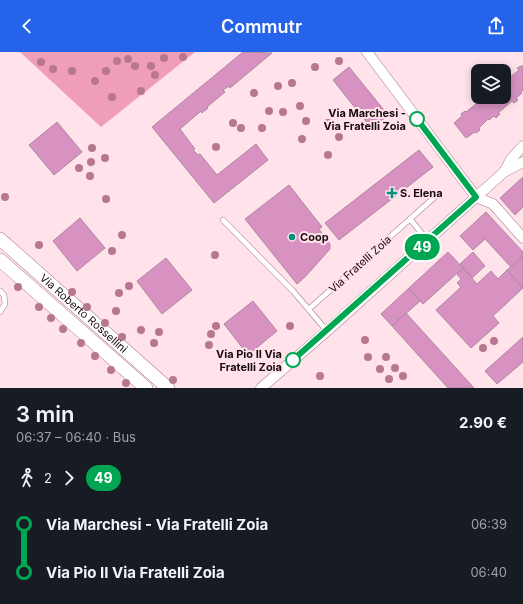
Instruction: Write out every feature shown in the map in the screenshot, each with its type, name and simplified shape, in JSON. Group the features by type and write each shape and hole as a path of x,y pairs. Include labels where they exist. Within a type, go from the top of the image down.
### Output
{"street":[{"path":"367,52 476,197 493,204 523,238"},
{"path":"504,172 511,159 523,146"},
{"path":"261,388 327,331 504,172 523,162"},
{"name":"Via Roberto Rossellini","path":"0,239 168,388"},
{"name":"Via Roberto Rossellini","path":"0,260 146,388"}],"lane":[{"name":"Via Fratelli Zoia","path":"309,309 437,195"},
{"path":"410,219 428,241"},
{"path":"223,220 293,291 327,331"},
{"path":"0,291 4,295 5,304 0,312"},
{"path":"129,373 138,361"}],"shaded area":[{"path":"20,52 195,52 101,127"}],"building":[{"path":"243,52 272,53 230,88 229,86 223,90 225,92 207,107 208,108 202,113 201,111 180,129 195,149 193,150 198,155 200,154 217,175 256,144 268,160 214,203 152,127"},
{"path":"523,66 523,90 521,92 522,93 516,98 518,100 514,103 511,102 511,76 519,70 517,68"},
{"path":"349,67 388,115 372,129 333,80"},
{"path":"476,104 508,104 498,113 500,114 496,118 494,116 489,120 488,119 479,128 480,130 466,138 454,123 462,116 461,114 465,111 466,112"},
{"path":"57,122 82,152 54,175 29,145"},
{"path":"419,150 433,167 339,240 325,223"},
{"path":"523,177 523,207 515,215 500,198"},
{"name":"Coop","path":"289,185 322,227 319,229 330,244 330,249 297,284 245,219"},
{"path":"486,212 523,252 523,256 511,267 485,239 473,250 460,236"},
{"path":"80,218 105,248 77,271 53,241"},
{"path":"448,252 463,268 423,304 409,288"},
{"path":"473,252 485,266 472,278 460,264"},
{"path":"523,256 523,288 507,270"},
{"path":"166,258 192,290 162,314 137,281"},
{"path":"463,268 477,284 491,271 498,279 507,270 523,288 493,316 499,323 471,348 436,310 461,287 457,283 461,279 457,274"},
{"path":"409,288 420,301 392,326 381,314"},
{"path":"253,301 277,331 248,355 224,324"},
{"path":"406,313 474,388 448,388 392,326"},
{"path":"523,337 523,362 497,384 485,371"}],"bus line":[{"name":"49","path":"293,360 342,318 476,197 417,119"}],"place":[{"name":"Via Marchesi - Via Fratelli Zoia","path":"417,119"},
{"name":"S. Elena","path":"392,193"},
{"name":"Coop","path":"292,237"},
{"name":"Via Pio II Via Fratelli Zoia","path":"293,360"}]}
